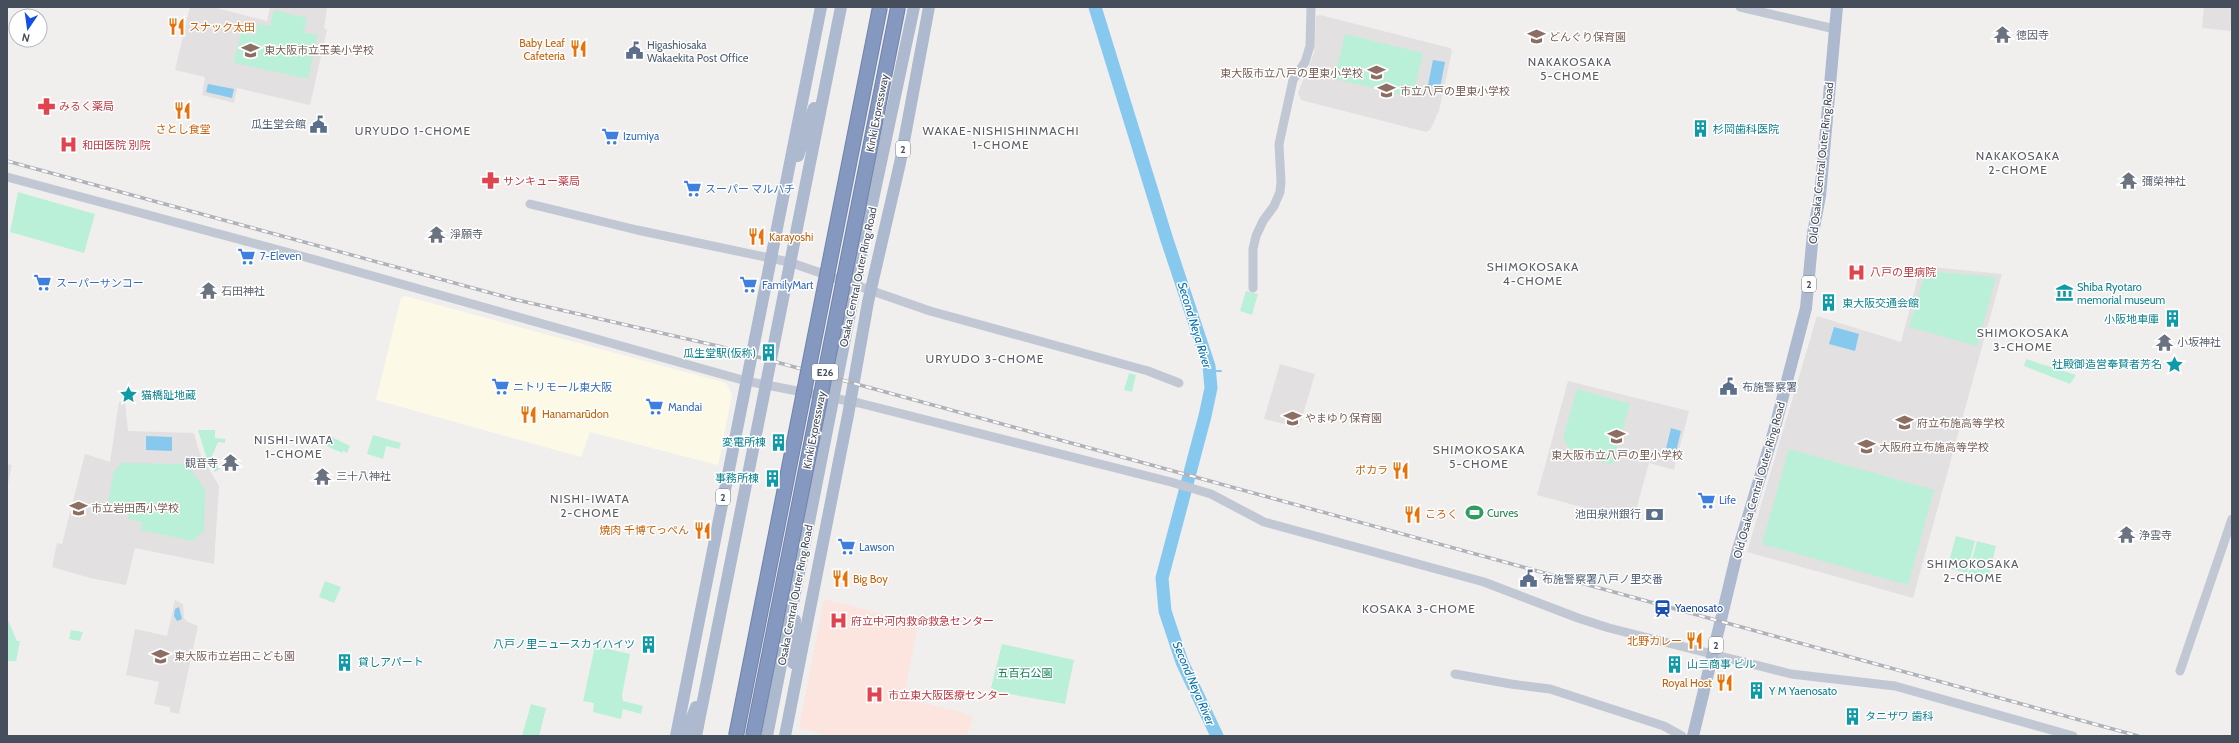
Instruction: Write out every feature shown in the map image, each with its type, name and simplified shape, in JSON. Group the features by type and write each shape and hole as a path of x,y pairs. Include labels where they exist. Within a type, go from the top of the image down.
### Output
{"highway":[{"name":"Kinki Expressway","path":"736,736 880,7"},
{"name":"Kinki Expressway","path":"753,736 898,7"}],"main road":[{"name":"2","path":"676,736 821,7"},
{"name":"2","path":"696,736 764,384 841,7"},
{"name":"Osaka Central Outer Ring Road","path":"767,736 833,398 914,7"},
{"path":"896,98 926,7"},
{"name":"2","path":"785,736 851,402 870,289 900,163 929,7"},
{"name":"Old Osaka Central Outer Ring Road","path":"1693,736 1737,553 1774,431 1806,308 1814,233 1820,196 1837,7"},
{"path":"782,202 834,42"},
{"path":"789,716 795,633 794,598"},
{"path":"685,736 709,671"}],"street":[{"path":"1253,288 1253,249 1256,236 1263,220 1274,206 1280,192 1280,144 1293,80 1305,62 1310,46 1311,7"},
{"path":"1740,7 1835,29"},
{"path":"7,177 312,259 746,381 851,402 1171,482 1211,494 1264,522 1484,582 1578,618 1713,655 1791,674 1895,686 2073,736"},
{"path":"530,204 637,230 771,257 870,289 930,311 1148,371 1178,383"},
{"path":"2180,671 2232,518"},
{"path":"1455,674 1550,689 1664,726 1682,736"}],"shaded area":[{"name":"東大阪市立玉美小学校","path":"190,7 213,7 267,21 270,7 327,8 324,28 327,30 310,105 237,88 234,103 202,95 205,77 175,70"},
{"path":"2204,7 2232,7 2232,31 2202,28"},
{"name":"東大阪市立八戸の里東小学校","path":"1320,15 1450,48 1452,51 1439,111 1430,130 1426,132 1301,100 1298,93 1314,53 1316,16"},
{"name":"大阪府立布施高等学校","path":"1921,266 2002,274 1913,598 1747,552 1817,316 1901,342"},
{"name":"ニトリモール東大阪","path":"405,296 726,383 732,394 718,465 590,432 581,457 376,400 401,298"},
{"path":"1280,364 1315,374 1299,428 1264,419"},
{"name":"東大阪市立八戸の里小学校","path":"1568,381 1689,411 1674,470 1649,463 1633,521 1537,495"},
{"path":"119,402 125,402 128,431 194,433 200,454 219,486 214,564 135,548 126,585 90,578 52,567 57,543 62,544 85,454 110,462"},
{"path":"7,464 12,465 7,488"},
{"path":"824,599 918,623 904,697 973,716 967,736 828,736 799,728"},
{"name":"東大阪市立岩田こども園","path":"175,600 183,604 184,618 188,622 198,626 179,714 170,712 170,707 154,704 159,682 126,675 135,629 167,636"}],"green space":[{"path":"274,10 307,18 304,32 318,35 308,79 234,63 241,32 255,36 258,24 270,26"},
{"path":"1345,34 1423,53 1414,91 1403,95 1334,79"},
{"path":"18,192 95,214 84,253 10,232"},
{"path":"1926,271 1996,277 1977,346 1909,327"},
{"path":"1246,291 1258,294 1252,315 1240,311"},
{"path":"2026,359 2076,375 2070,384 2024,366"},
{"path":"1129,373 1136,375 1132,392 1124,390"},
{"path":"1577,389 1630,404 1612,465 1574,454 1563,438"},
{"path":"198,430 215,430 215,438 225,439 225,443 218,442 212,456 220,469 215,472 206,456"},
{"path":"373,435 401,443 399,449 386,446 383,459 367,454"},
{"path":"330,436 350,446 347,453 343,451 342,453 324,445"},
{"path":"1789,449 1934,490 1908,585 1762,544"},
{"path":"122,463 187,464 205,490 204,531 193,541 141,530 142,522 128,519 128,508 108,502 114,471"},
{"path":"1956,536 1975,541 1967,573 1947,568"},
{"path":"1977,541 1996,546 1988,579 1968,574"},
{"path":"325,581 341,587 334,603 319,597"},
{"path":"7,618 17,641 20,641 16,661 9,661 7,663"},
{"path":"71,630 83,632 80,641 69,639"},
{"name":"五百石公園","path":"1002,644 1074,660 1065,704 993,691 991,688"},
{"path":"595,646 630,654 622,695 623,701 643,706 641,714 623,709 621,719 593,712 594,703 583,701"},
{"path":"531,704 546,708 539,736 522,736"}],"water":[{"path":"1433,60 1445,62 1440,88 1428,85"},
{"path":"208,84 234,89 232,98 206,92"},
{"path":"1834,327 1859,334 1855,351 1829,344"},
{"path":"1671,428 1681,431 1675,456 1665,453"},
{"path":"146,436 172,437 172,451 146,450"},
{"path":"179,607 182,619 177,621 174,616 175,609"}],"waterway":[{"name":"Second Neya River","path":"1095,7 1167,240 1209,366 1211,388 1205,416 1162,578 1165,611 1182,662 1217,736"},
{"path":"1209,371 1221,371"}],"railway":[{"path":"7,161 513,299 718,346 2138,736"}],"place":[{"name":"スナック太田","path":"176,27"},
{"name":"徳因寺","path":"2003,35"},
{"name":"どんぐり保育園","path":"1536,37"},
{"name":"Baby Leaf Cafeteria","path":"578,49"},
{"name":"東大阪市立玉美小学校","path":"251,50"},
{"name":"Higashiosaka Wakaekita Post Office","path":"634,51"},
{"name":"東大阪市立八戸の里東小学校","path":"1376,73"},
{"name":"市立八戸の里東小学校","path":"1387,91"},
{"name":"みるく薬局","path":"46,106"},
{"name":"さとし食堂","path":"183,111"},
{"name":"瓜生堂会館","path":"319,124"},
{"name":"杉岡歯科医院","path":"1700,129"},
{"name":"Izumiya","path":"610,136"},
{"name":"和田医院 別院","path":"69,145"},
{"name":"サンキュー薬局","path":"490,181"},
{"name":"彌榮神社","path":"2129,181"},
{"name":"スーパー マルハチ","path":"692,189"},
{"name":"淨願寺","path":"437,234"},
{"name":"Karayoshi","path":"756,237"},
{"name":"7-Eleven","path":"247,256"},
{"name":"八戸の里病院","path":"1857,272"},
{"name":"スーパーサンコー","path":"43,283"},
{"name":"FamilyMart","path":"749,285"},
{"name":"石田神社","path":"208,291"},
{"name":"Shiba Ryotaro memorial museum","path":"2064,293"},
{"name":"東大阪交通会館","path":"1829,303"},
{"name":"小阪地車庫","path":"2172,319"},
{"name":"小坂神社","path":"2164,342"},
{"name":"瓜生堂駅(仮称)","path":"769,353"},
{"name":"社殿御造営奉賛者芳名","path":"2175,364"},
{"name":"ニトリモール東大阪","path":"500,387"},
{"name":"布施警察署","path":"1729,387"},
{"name":"猫橋趾地蔵","path":"128,395"},
{"name":"Mandai","path":"655,407"},
{"name":"Hanamarūdon","path":"529,414"},
{"name":"やまゆり保育園","path":"1292,418"},
{"name":"府立布施高等学校","path":"1904,423"},
{"name":"東大阪市立八戸の里小学校","path":"1617,437"},
{"name":"変電所棟","path":"779,442"},
{"name":"大阪府立布施高等学校","path":"1866,447"},
{"name":"観音寺","path":"231,463"},
{"name":"ポカラ","path":"1401,470"},
{"name":"三十八神社","path":"323,476"},
{"name":"事務所棟","path":"772,478"},
{"name":"Life","path":"1706,500"},
{"name":"市立岩田西小学校","path":"78,508"},
{"name":"Curves","path":"1474,513"},
{"name":"ころく","path":"1412,514"},
{"name":"池田泉州銀行","path":"1654,514"},
{"name":"焼肉 千博てっぺん","path":"702,530"},
{"name":"浄雲寺","path":"2126,535"},
{"name":"Lawson","path":"846,547"},
{"name":"Big Boy","path":"840,579"},
{"name":"布施警察署八戸ノ里交番","path":"1529,579"},
{"name":"Yaenosato","path":"1662,608"},
{"name":"府立中河内救命救急センター","path":"838,621"},
{"name":"北野カレー","path":"1695,641"},
{"name":"八戸ノ里ニュースカイハイツ","path":"648,644"},
{"name":"東大阪市立岩田こども園","path":"161,656"},
{"name":"貸しアパート","path":"345,662"},
{"name":"山三商事 ビル","path":"1674,664"},
{"name":"Royal Host","path":"1725,683"},
{"name":"Y M Yaenosato","path":"1756,691"},
{"name":"市立東大阪医療センター","path":"875,695"},
{"name":"タニザワ 歯科","path":"1852,716"}],"district":[{"name":"NAKAKOSAKA 5-CHOME","path":"1570,68"},
{"name":"URYUDO 1-CHOME","path":"413,130"},
{"name":"WAKAE-NISHISHINMACHI 1-CHOME","path":"1001,137"},
{"name":"NAKAKOSAKA 2-CHOME","path":"2018,162"},
{"name":"SHIMOKOSAKA 4-CHOME","path":"1533,273"},
{"name":"SHIMOKOSAKA 3-CHOME","path":"2023,339"},
{"name":"URYUDO 3-CHOME","path":"985,358"},
{"name":"NISHI-IWATA 1-CHOME","path":"294,446"},
{"name":"SHIMOKOSAKA 5-CHOME","path":"1479,456"},
{"name":"NISHI-IWATA 2-CHOME","path":"590,505"},
{"name":"SHIMOKOSAKA 2-CHOME","path":"1973,570"},
{"name":"KOSAKA 3-CHOME","path":"1419,608"}]}
